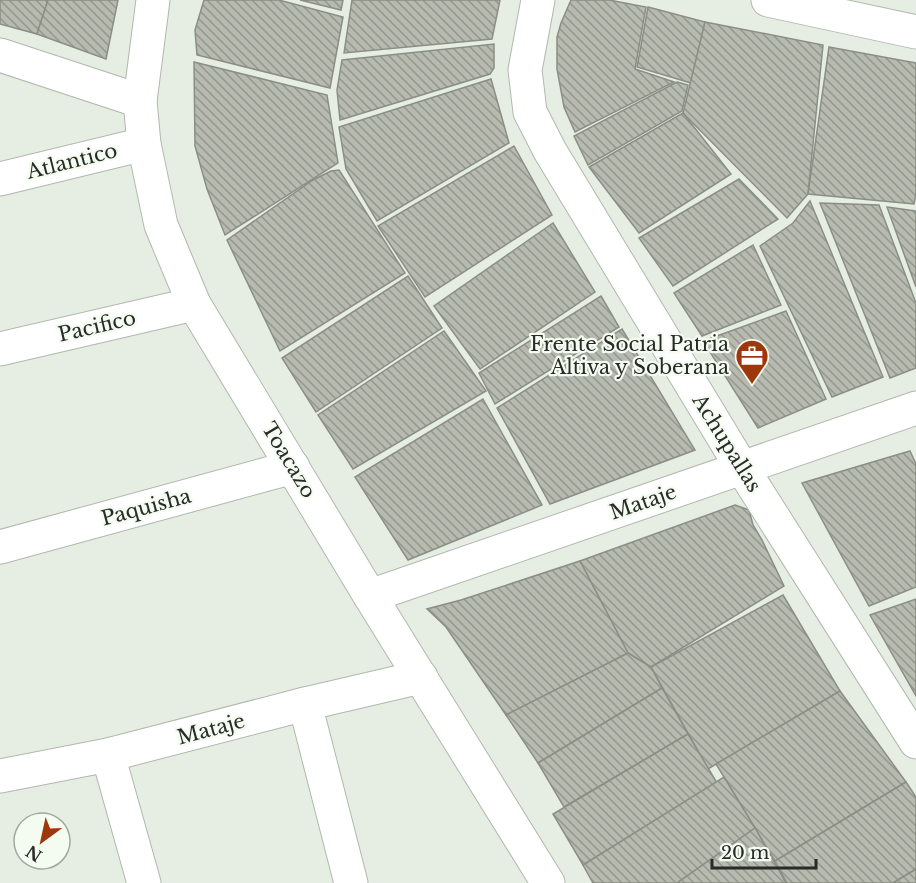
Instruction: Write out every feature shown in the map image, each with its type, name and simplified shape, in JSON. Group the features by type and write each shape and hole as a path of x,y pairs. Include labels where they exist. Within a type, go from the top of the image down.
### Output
{"street":[{"name":"Toacazo","path":"153,0 140,101 144,144 161,225 194,304 370,596 548,883"},
{"name":"Achupallas","path":"538,0 525,70 530,112 550,151 742,468 916,742"},
{"path":"768,0 916,32"},
{"path":"0,55 140,101"},
{"name":"Atlantico","path":"0,179 144,144"},
{"name":"Pacifico","path":"0,349 194,304"},
{"name":"Mataje","path":"370,596 916,408"},
{"name":"Paquisha","path":"0,547 293,467"},
{"name":"Mataje","path":"0,776 108,755 305,704 421,677"},
{"path":"305,704 351,883"},
{"path":"108,755 144,883"}],"building":[{"path":"0,0 48,0 37,34 0,24"},
{"path":"48,0 118,0 106,59 37,34"},
{"path":"204,0 279,0 343,17 330,88 197,55 195,30"},
{"path":"300,0 343,0 341,10"},
{"path":"352,0 500,0 492,39 344,53"},
{"path":"571,0 609,0 646,7 635,69 674,82 575,132 564,107 557,69 557,37"},
{"path":"648,7 705,22 691,83 637,67"},
{"path":"705,22 823,45 808,194 787,218 683,113"},
{"path":"494,44 494,68 490,74 340,120 337,90 342,60"},
{"path":"829,47 916,63 916,194 914,204 808,194"},
{"path":"194,62 327,95 338,163 225,235 207,189 195,146"},
{"path":"491,79 509,143 377,221 346,169 339,127"},
{"path":"677,82 688,85 682,111 588,165 574,136"},
{"path":"683,113 731,174 639,233 589,167"},
{"path":"514,146 552,215 425,297 378,226"},
{"path":"339,170 405,273 280,351 227,240 313,180 331,171"},
{"path":"739,179 778,219 673,286 639,238"},
{"path":"810,201 883,377 832,397 760,246 793,223"},
{"path":"820,203 879,205 916,303 916,368 890,378"},
{"path":"887,207 916,211 916,287"},
{"path":"553,223 595,292 480,369 434,306"},
{"path":"753,245 781,305 702,336 674,293"},
{"path":"408,276 442,328 316,412 282,358"},
{"path":"601,296 619,327 495,404 479,373"},
{"path":"786,311 826,399 758,428 703,341"},
{"path":"622,329 695,450 550,504 497,408"},
{"path":"444,331 486,391 353,469 318,415"},
{"path":"483,399 542,505 408,560 355,477"},
{"path":"910,451 916,464 916,587 869,606 802,483"},
{"path":"735,505 749,510 753,525 784,586 651,667 628,653 580,561"},
{"path":"580,561 628,653 506,715 446,627 427,609"},
{"path":"783,595 840,691 708,769 651,667"},
{"path":"916,599 916,696 870,615"},
{"path":"628,653 651,667 662,688 538,763 506,715"},
{"path":"662,688 688,734 564,807 538,763"},
{"path":"840,691 906,782 775,861 716,764"},
{"path":"688,734 717,783 583,865 553,814"},
{"path":"724,777 755,828 677,883 593,883 583,865"},
{"path":"906,782 916,797 916,869 893,883 787,883 775,861"},
{"path":"755,828 786,883 677,883"},
{"path":"916,869 916,883 893,883"}],"place":[{"name":"Frente Social Patria Altiva y Soberana","path":"752,385"}]}
